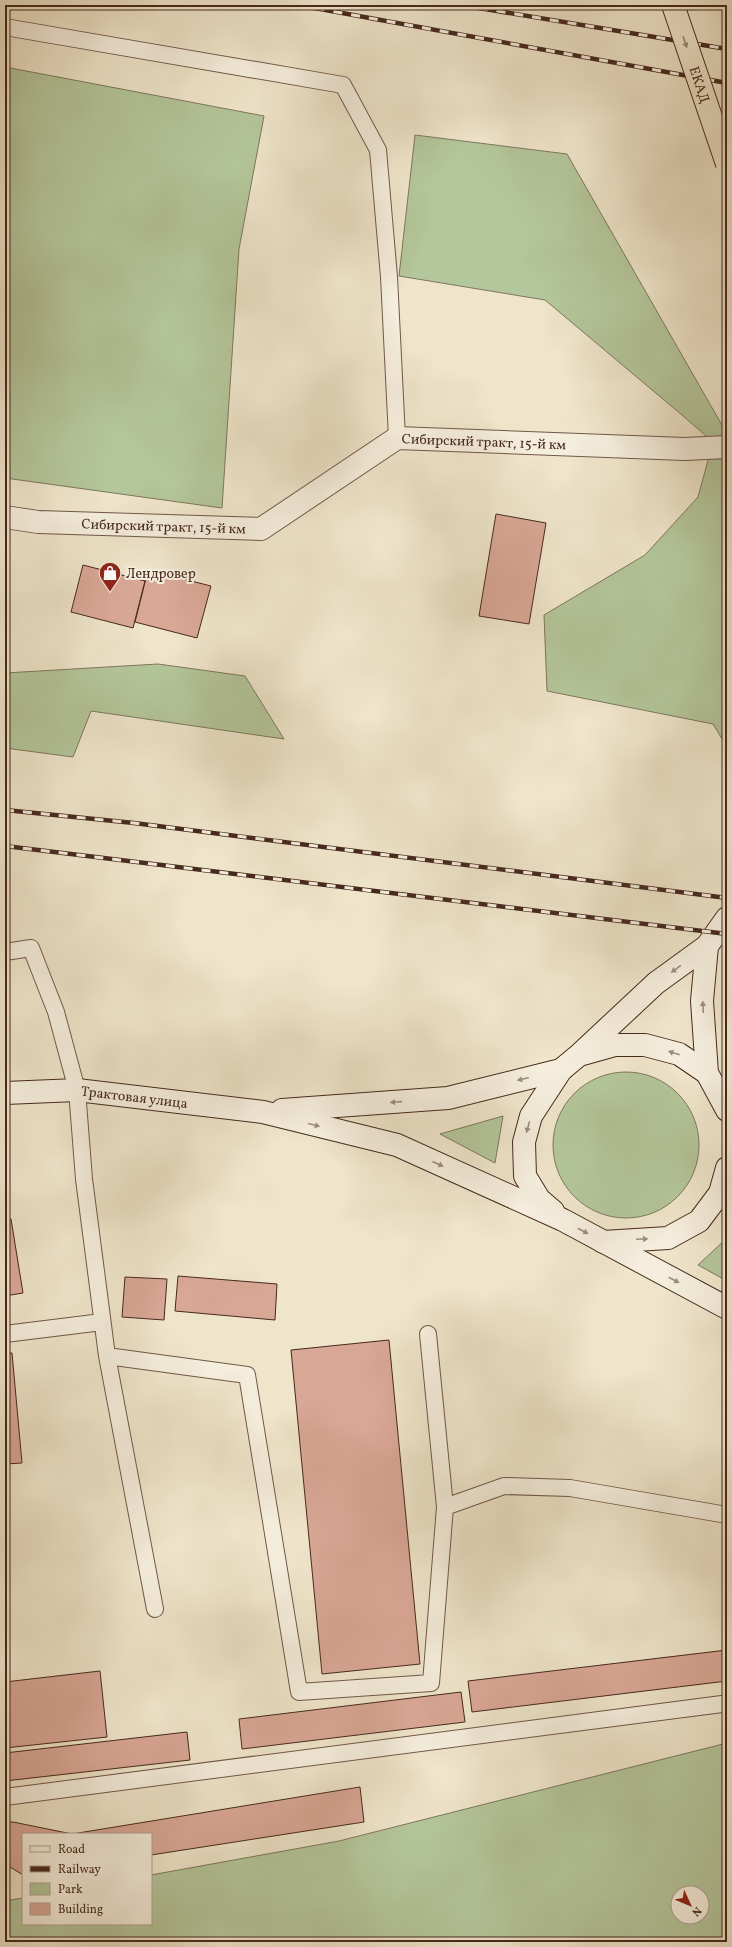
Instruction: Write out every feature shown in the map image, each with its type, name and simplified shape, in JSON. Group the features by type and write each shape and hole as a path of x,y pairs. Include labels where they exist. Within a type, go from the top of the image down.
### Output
{"highway":[{"name":"ЕКАД","path":"673,5 727,164"}],"main road":[{"name":"Сибирский тракт, 15-й км","path":"5,517 38,522 261,529 397,438 685,450 727,447"},
{"path":"563,1220 539,1199 525,1176 524,1142 531,1116 561,1070 656,983 707,946 727,918"},
{"path":"707,946 702,1001 707,1073 727,1110"},
{"path":"579,1055 615,1045 645,1045 679,1054 707,1073"},
{"path":"263,1112 448,1098 561,1070"},
{"name":"Трактовая улица","path":"5,1093 77,1090 263,1112"},
{"path":"263,1112 397,1145 563,1220 727,1308"},
{"path":"603,1242 668,1238 699,1221 720,1193 727,1168"}],"lane":[{"path":"5,27 343,85 378,150 389,277 397,438"},
{"path":"5,952 31,948 56,1012 77,1090 84,1179 107,1356 155,1609"},
{"path":"5,1334 102,1322"},
{"path":"107,1356 246,1375 299,1692 431,1683 445,1508 428,1334"},
{"path":"445,1508 504,1486 570,1488 727,1515"},
{"path":"5,1797 722,1704"}],"green space":[{"path":"5,67 264,116 239,249 222,508 5,478"},
{"path":"415,135 567,154 727,434 727,747 713,724 547,691 544,615 645,555 698,497 713,442 545,300 399,276"},
{"path":"158,664 245,676 284,739 91,711 73,757 5,748 5,673"},
{"path":"626,1072 647,1075 654,1078 672,1089 682,1099 696,1124 699,1145 696,1166 693,1173 682,1191 672,1201 647,1215 626,1218 605,1215 598,1212 580,1201 570,1191 556,1166 553,1145 556,1124 559,1117 570,1099 580,1089 605,1075"},
{"path":"503,1116 495,1163 440,1134"},
{"path":"727,1238 727,1281 698,1265"},
{"path":"727,1743 727,1942 5,1942 5,1901 22,1898 22,1925 152,1925 152,1875 339,1841"}],"building":[{"path":"496,514 546,523 529,624 479,616"},
{"path":"83,565 145,581 133,628 71,612"},
{"path":"148,570 211,586 197,638 135,622"},
{"path":"11,1219 23,1293 5,1296 5,1220"},
{"path":"178,1276 277,1284 275,1320 175,1311"},
{"path":"125,1277 167,1279 164,1320 122,1317"},
{"path":"389,1340 420,1664 322,1674 291,1350"},
{"path":"5,1353 12,1353 22,1463 5,1464"},
{"path":"727,1650 727,1681 472,1712 468,1681"},
{"path":"100,1671 107,1737 5,1748 5,1682"},
{"path":"461,1692 465,1722 242,1749 239,1719"},
{"path":"187,1732 190,1760 5,1781 5,1753"},
{"path":"360,1787 364,1822 152,1855 152,1833 78,1833"},
{"path":"13,1822 67,1833 22,1833 22,1874 5,1864 5,1823"}],"railway":[{"path":"298,5 727,83"},
{"path":"461,5 727,49"},
{"path":"5,810 134,823 727,898"},
{"path":"5,846 727,934"}],"place":[{"name":"Лендровер","path":"110,592"}]}
